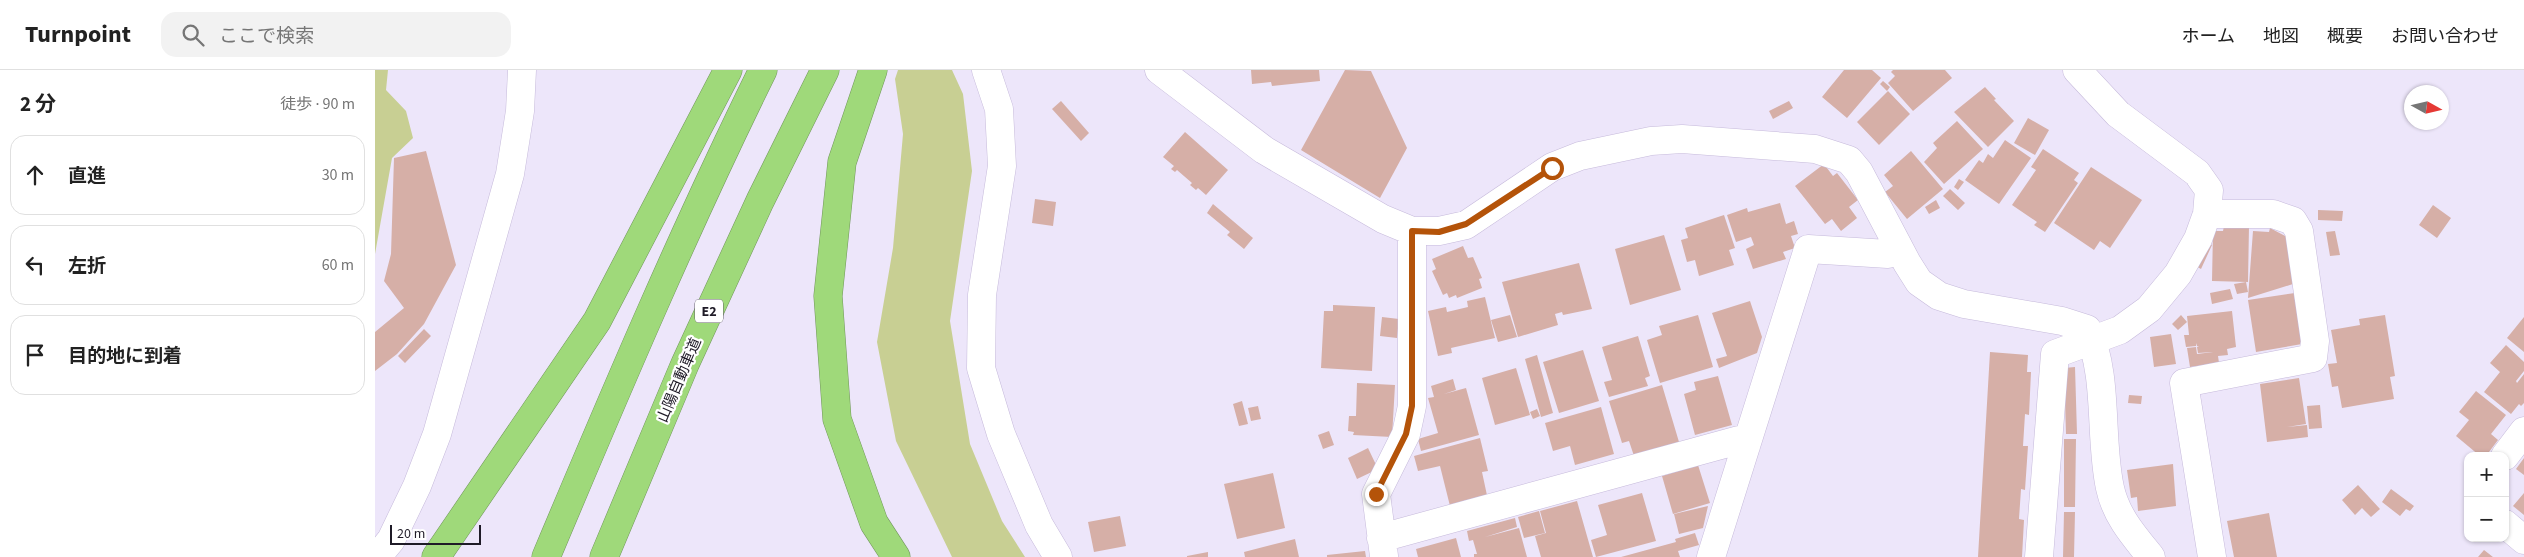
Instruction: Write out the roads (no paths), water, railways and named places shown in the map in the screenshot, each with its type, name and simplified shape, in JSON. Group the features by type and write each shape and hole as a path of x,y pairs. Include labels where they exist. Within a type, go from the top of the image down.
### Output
{"highway":[{"path":"437,557 597,321 728,70"},
{"path":"546,557 637,341 711,177 763,70"},
{"name":"山陽自動車道","path":"604,557 685,364 760,201 825,70"},
{"path":"873,70 842,162 828,296 837,419 874,523 896,557"}],"street":[{"path":"377,557 391,540 417,486 437,434 510,174 520,111 521,70"},
{"path":"986,70 999,109 1002,166 982,294 981,368 1001,434 1039,525 1058,557"},
{"path":"1159,70 1264,150 1383,219 1412,231 1439,232 1466,224 1552,168 1580,156 1651,142 1682,139 1815,149 1849,160 1859,172 1919,282 1939,296 1964,304 2061,321 2087,329 2093,341 2110,489 2125,525 2151,557"},
{"path":"2039,557 2055,354 2120,330 2149,309 2178,274 2198,239 2207,214 2209,190 2197,173 2118,114 2077,70"},
{"path":"2207,214 2273,214 2293,221 2299,231 2315,341 2313,358 2184,383 2212,557"},
{"path":"1412,231 1412,406 1406,434 1376,494 1383,548 1739,440 1746,446"},
{"path":"1711,557 1808,249 1888,254 1899,248"},
{"path":"2508,452 2524,431"},
{"path":"2509,527 2524,540"}]}
